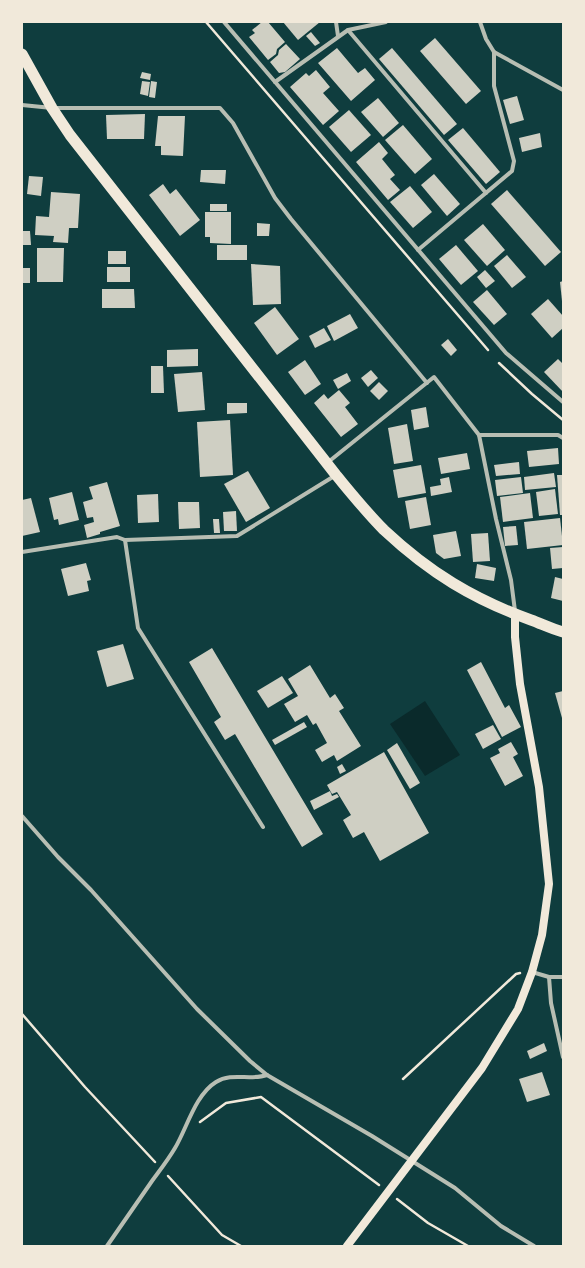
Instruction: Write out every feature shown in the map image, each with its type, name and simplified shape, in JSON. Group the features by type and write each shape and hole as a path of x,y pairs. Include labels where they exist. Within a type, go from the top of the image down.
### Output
{"highway":[{"path":"22,54 52,108 70,135 336,475 383,529 433,571 484,601 563,632"}],"main road":[{"path":"347,1246 482,1068 499,1041 518,1009 532,972 542,935 549,884 539,787 520,684 515,637 515,614"}],"street":[{"path":"224,22 506,353 563,402"},
{"path":"336,22 338,36"},
{"path":"275,82 348,30 386,22"},
{"path":"480,22 486,39 494,52 563,90"},
{"path":"348,30 486,193"},
{"path":"418,250 512,171 514,161 494,86 494,52"},
{"path":"22,105 52,108 220,108 233,123 275,198 291,220 427,383"},
{"path":"327,463 434,377 479,435 496,519 512,580 515,614"},
{"path":"479,435 558,435 563,438"},
{"path":"22,552 117,537 125,540 237,536 336,475"},
{"path":"125,540 138,628 263,827"},
{"path":"22,816 58,858 91,890 197,1009 250,1061 267,1075 372,1136 455,1188 501,1226 534,1246"},
{"path":"532,972 549,977 563,977"},
{"path":"549,977 551,1003 563,1057"},
{"path":"106,1246 175,1149 198,1100 207,1089 224,1078 254,1078 267,1075"}],"path":[{"path":"403,1079 516,974 532,972"},
{"path":"22,1014 85,1088 222,1235 241,1246"},
{"path":"182,1135 226,1103 261,1097 385,1190"},
{"path":"391,1195 428,1223 468,1246"}],"water":[{"path":"425,701 460,755 425,776 390,724"}],"building":[{"path":"262,22 268,22 285,42 277,49 276,54 268,60 249,37 255,33 252,30"},
{"path":"283,22 320,22 298,40"},
{"path":"311,32 320,43 315,46 306,36"},
{"path":"435,38 481,91 466,104 420,51"},
{"path":"286,44 300,59 285,72 279,73 270,62 278,55 279,50"},
{"path":"337,48 358,73 365,68 375,80 351,101 318,63"},
{"path":"392,48 457,124 444,135 379,59"},
{"path":"316,70 330,87 323,93 339,111 323,125 290,87 306,73 309,76"},
{"path":"142,72 151,74 150,80 140,78"},
{"path":"142,81 150,82 148,96 140,94"},
{"path":"151,81 157,82 155,98 149,97"},
{"path":"517,96 524,120 510,124 503,100"},
{"path":"378,98 399,123 383,137 361,112"},
{"path":"349,110 371,135 351,152 329,127"},
{"path":"145,114 144,139 107,139 106,115"},
{"path":"158,116 185,116 183,156 161,155 161,146 155,146"},
{"path":"403,125 432,159 415,174 385,140"},
{"path":"463,128 500,172 486,184 448,140"},
{"path":"540,133 542,147 522,152 519,138"},
{"path":"379,142 388,153 382,159 395,175 390,179 400,190 388,200 356,162"},
{"path":"201,170 226,170 225,184 200,182"},
{"path":"434,174 460,204 447,216 421,185"},
{"path":"29,176 43,177 41,196 27,194"},
{"path":"163,184 170,194 176,189 200,220 180,236 149,195"},
{"path":"410,186 432,212 413,228 390,202"},
{"path":"507,190 561,252 545,266 491,204"},
{"path":"51,192 80,194 78,228 69,228 68,243 53,242 54,236 35,235 36,216 49,217"},
{"path":"210,204 227,204 227,211 210,211"},
{"path":"205,212 231,212 231,244 210,243 210,237 205,237"},
{"path":"257,223 270,224 269,236 257,236"},
{"path":"483,224 505,250 487,266 464,240"},
{"path":"22,231 30,231 31,245 22,245"},
{"path":"217,245 247,245 247,260 217,260"},
{"path":"456,245 478,271 461,285 439,259"},
{"path":"37,248 64,248 63,282 37,282"},
{"path":"108,251 126,251 126,264 108,264"},
{"path":"507,255 526,277 512,288 494,266"},
{"path":"251,264 280,266 281,304 253,305"},
{"path":"107,267 130,267 130,282 107,282"},
{"path":"22,268 30,268 30,283 22,283"},
{"path":"485,270 495,281 486,288 477,277"},
{"path":"563,281 563,301 562,301 560,282"},
{"path":"102,289 134,289 135,308 102,308"},
{"path":"487,290 507,314 494,325 473,302"},
{"path":"548,299 563,316 563,328 552,338 531,314"},
{"path":"275,307 299,339 277,355 254,323"},
{"path":"350,314 358,328 334,341 327,326"},
{"path":"324,328 331,340 315,348 309,336"},
{"path":"448,339 457,350 451,356 441,345"},
{"path":"198,349 198,366 167,367 167,350"},
{"path":"558,359 563,364 563,392 544,372"},
{"path":"305,360 321,384 305,395 288,372"},
{"path":"151,366 163,366 164,393 151,393"},
{"path":"371,370 378,378 368,387 361,378"},
{"path":"202,372 205,410 178,412 174,374"},
{"path":"347,373 351,381 338,389 333,380"},
{"path":"379,382 388,391 379,400 370,391"},
{"path":"339,390 350,403 345,407 358,424 341,437 314,403 324,394 328,399"},
{"path":"227,403 247,403 247,413 227,414"},
{"path":"426,407 429,427 414,430 411,410"},
{"path":"230,420 233,475 200,477 197,422"},
{"path":"407,424 413,461 394,464 388,428"},
{"path":"558,448 559,464 529,467 527,451"},
{"path":"467,453 470,469 441,474 438,458"},
{"path":"519,462 520,474 496,476 494,465"},
{"path":"421,465 426,493 398,498 393,470"},
{"path":"248,471 270,508 246,522 224,484"},
{"path":"554,473 556,487 525,490 524,477"},
{"path":"557,475 563,475 563,515 560,515"},
{"path":"449,477 452,492 431,496 430,487 441,485 440,479"},
{"path":"521,477 523,493 497,496 495,480"},
{"path":"107,482 120,526 87,538 84,525 94,522 93,517 87,518 83,502 93,499 89,487"},
{"path":"555,489 558,514 539,516 536,492"},
{"path":"72,492 79,520 59,525 58,519 54,520 49,498"},
{"path":"530,493 533,518 503,522 500,497"},
{"path":"158,494 159,522 138,523 137,495"},
{"path":"426,497 431,525 410,529 405,501"},
{"path":"31,498 40,532 22,536 22,500"},
{"path":"178,502 199,502 200,528 179,529"},
{"path":"236,511 237,531 224,531 223,512"},
{"path":"560,518 563,545 527,549 524,522"},
{"path":"213,519 219,519 220,533 214,533"},
{"path":"516,526 518,545 505,546 503,527"},
{"path":"456,531 461,556 444,559 436,553 433,535"},
{"path":"488,533 490,561 473,562 471,534"},
{"path":"563,547 563,568 552,569 550,548"},
{"path":"86,563 91,580 87,581 89,591 68,596 61,569"},
{"path":"477,564 496,568 494,581 475,578"},
{"path":"555,577 563,579 563,601 551,598"},
{"path":"123,644 134,679 107,687 97,651"},
{"path":"212,648 323,834 302,847 235,734 225,740 214,722 221,717 189,662"},
{"path":"481,662 505,708 509,705 521,727 502,737 467,670"},
{"path":"310,665 330,698 335,694 344,708 339,711 361,746 337,761 334,755 322,762 315,750 327,743 316,723 313,725 307,715 295,722 284,704 298,696 288,679"},
{"path":"282,676 293,693 268,708 257,691"},
{"path":"563,691 563,718 562,718 555,693"},
{"path":"304,722 307,727 275,745 272,740"},
{"path":"493,725 501,739 483,749 475,734"},
{"path":"511,742 518,754 513,757 523,776 505,786 490,758 500,753 498,749"},
{"path":"397,743 420,783 410,789 387,750"},
{"path":"384,752 429,833 380,861 364,832 353,838 343,820 351,815 337,792 332,794 327,785"},
{"path":"342,764 346,771 340,774 337,767"},
{"path":"330,791 332,796 337,794 339,797 314,810 310,801"},
{"path":"544,1043 547,1051 530,1059 527,1051"},
{"path":"542,1072 550,1095 527,1102 519,1079"}]}
